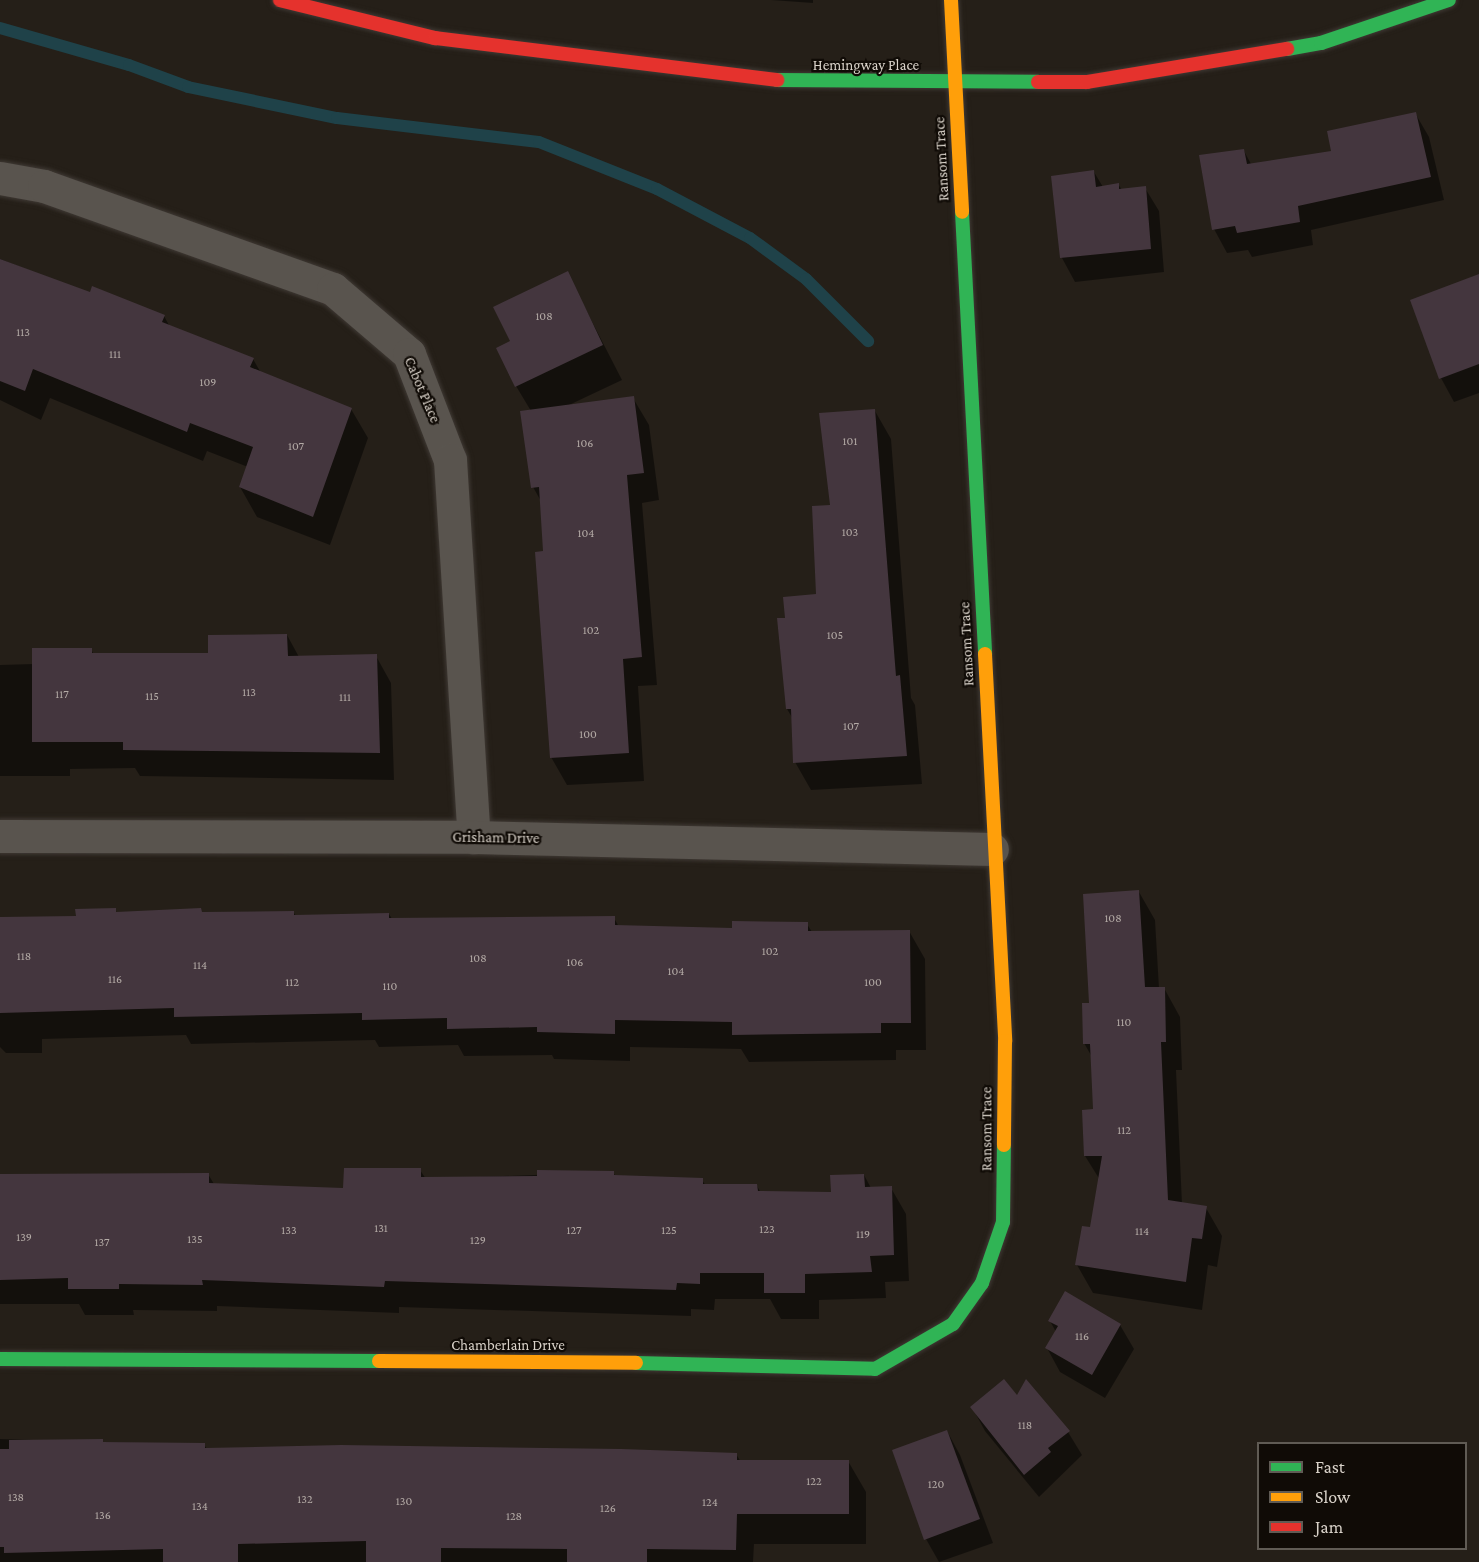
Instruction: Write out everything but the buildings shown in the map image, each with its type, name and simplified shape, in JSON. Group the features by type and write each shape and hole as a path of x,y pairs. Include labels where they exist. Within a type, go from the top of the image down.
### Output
{"street":[{"name":"Hemingway Place","path":"280,0 435,38 630,65 799,83 1087,82 1321,43 1449,0"},
{"name":"Ransom Trace","path":"951,0 992,849 1005,1041 1003,1222 982,1283"},
{"name":"Cabot Place","path":"0,178 44,186 333,289 409,354 450,460 474,837"},
{"name":"Grisham Drive","path":"0,836 474,837 992,849"},
{"name":"Chamberlain Drive","path":"0,1359 652,1363 875,1369 953,1324 982,1283"}],"waterway":[{"path":"0,28 129,65 188,87 337,118 539,142 657,189 750,238 806,279 868,341"}],"traffic: fast":[{"path":"1287,49 1321,43 1449,0"},
{"path":"777,80 1038,82"},
{"path":"962,212 985,654"},
{"path":"636,1363 875,1369 953,1324 982,1283 1003,1222 1004,1145"},
{"path":"0,1359 379,1361"}],"traffic: slow":[{"path":"951,0 962,212"},
{"path":"985,654 1005,1041 1004,1145"},
{"path":"379,1361 636,1363"}],"traffic: jam":[{"path":"280,0 435,38 777,80"},
{"path":"1038,82 1087,82 1287,49"}]}
